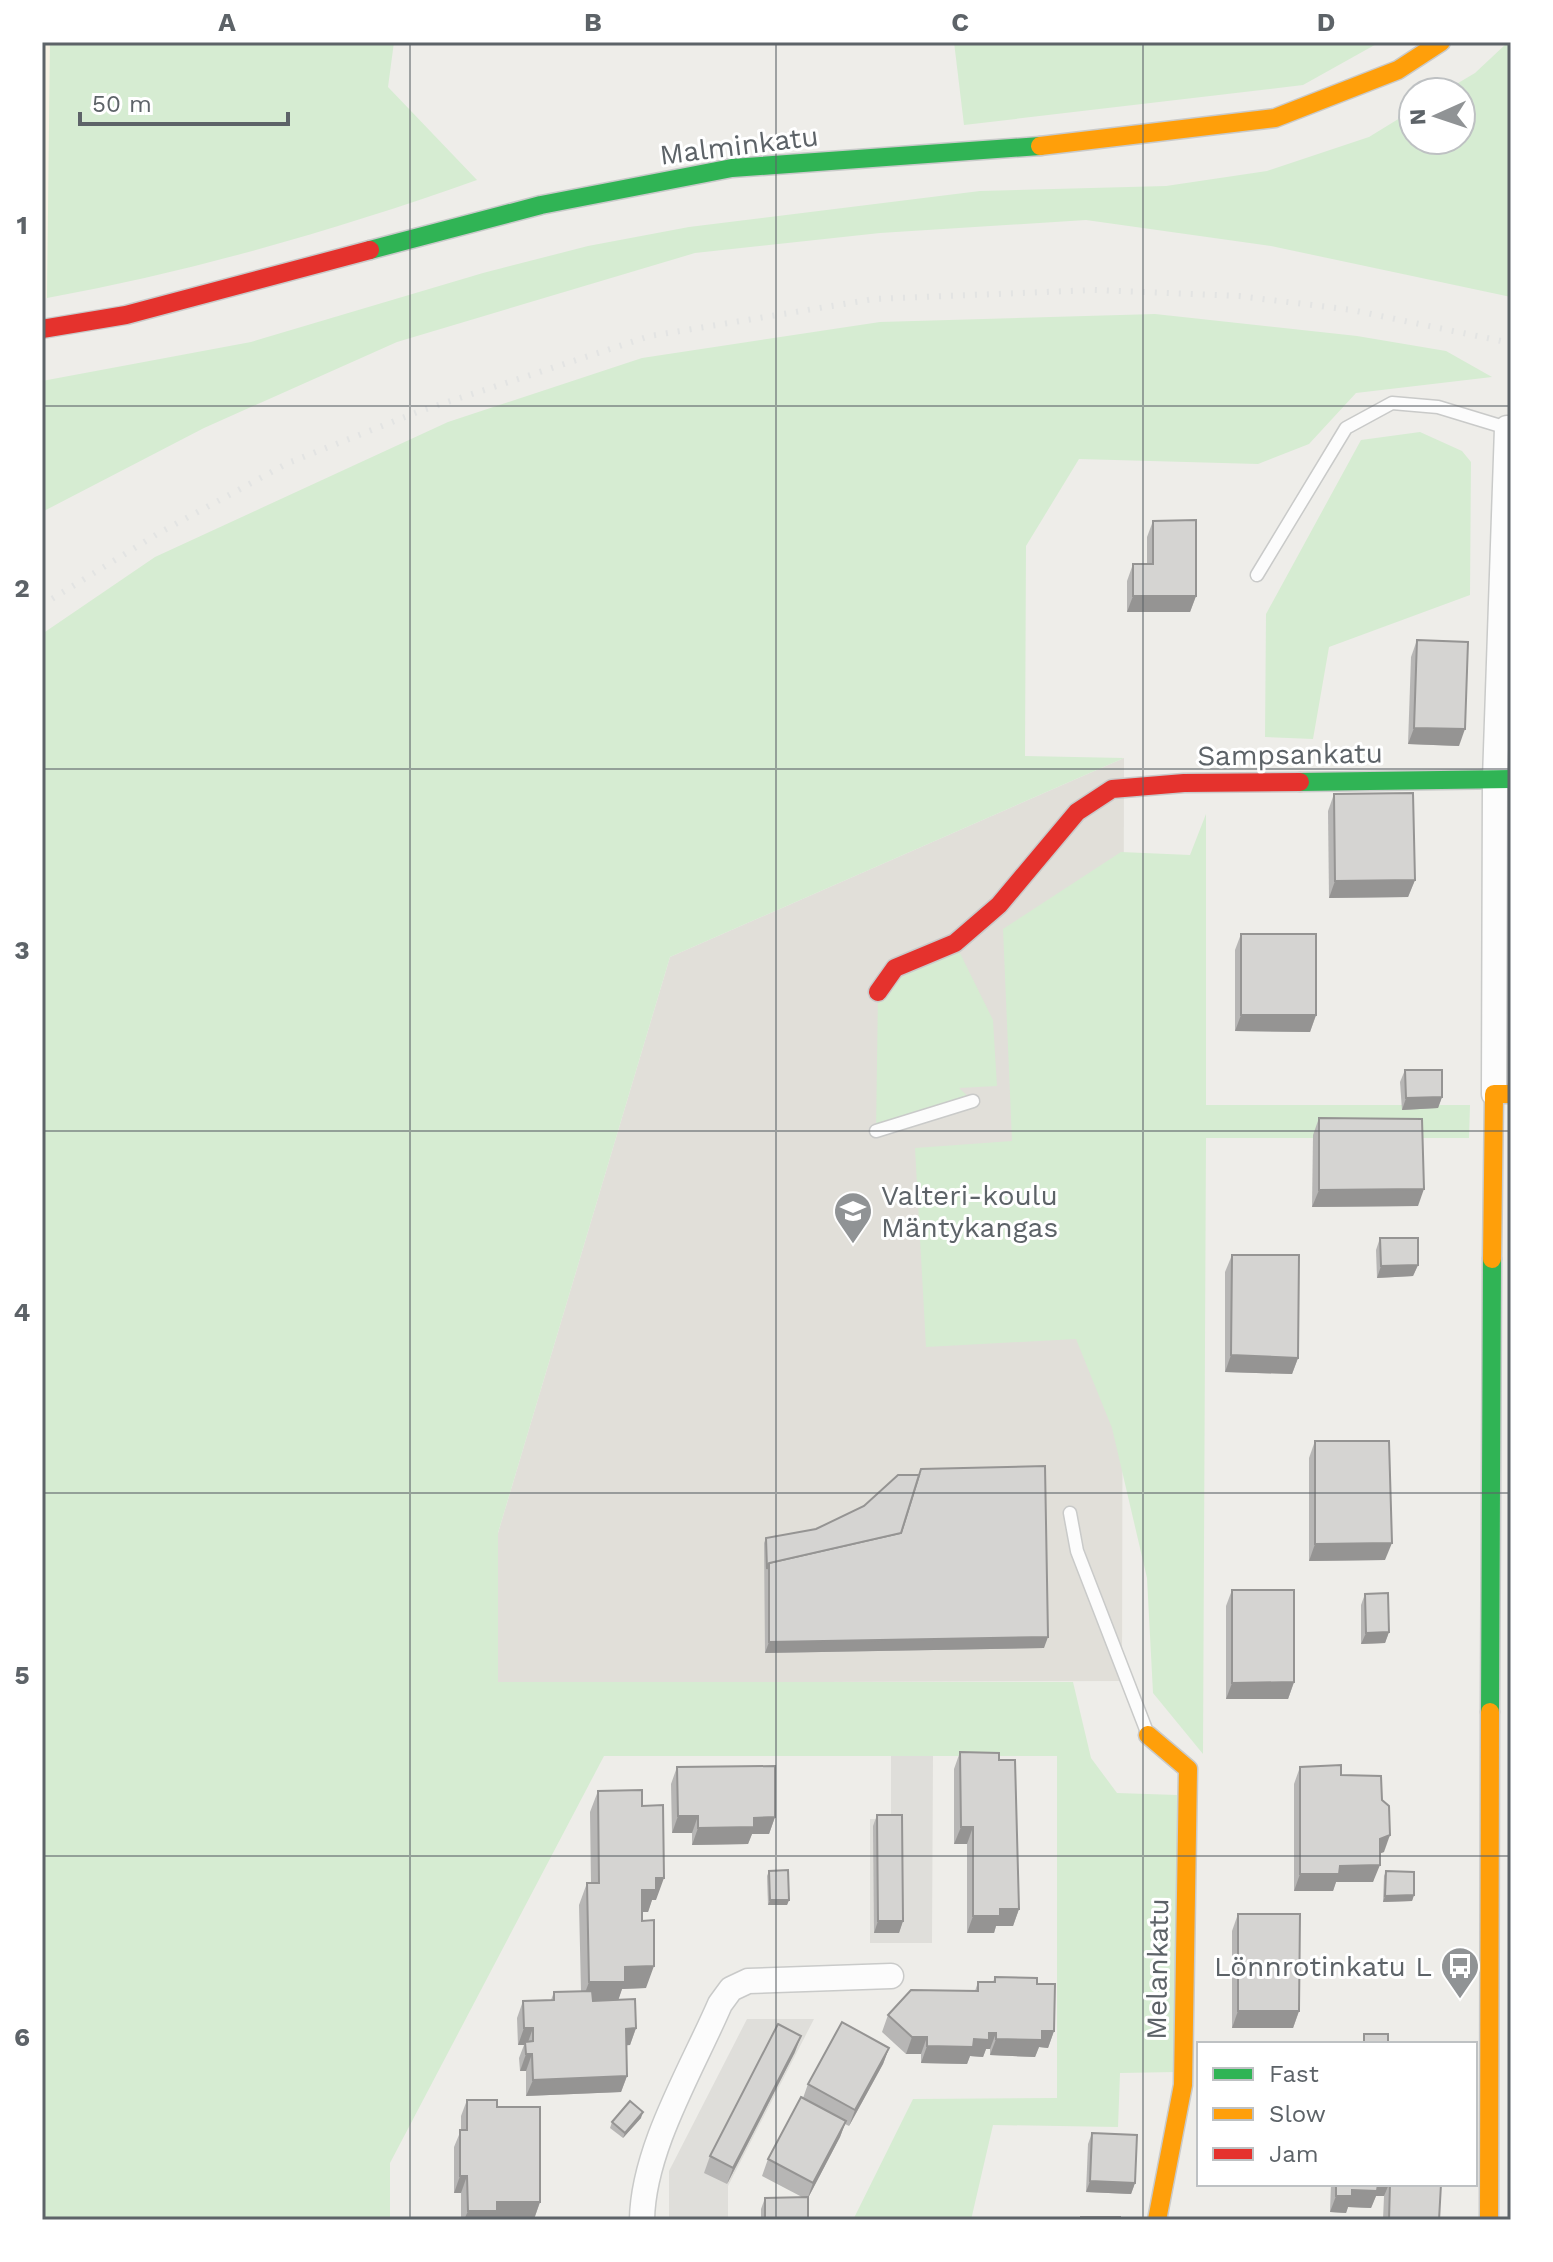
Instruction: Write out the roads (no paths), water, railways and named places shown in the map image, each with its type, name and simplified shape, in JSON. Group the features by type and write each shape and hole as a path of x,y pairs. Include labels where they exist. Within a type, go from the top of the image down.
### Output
{"street":[{"name":"Malminkatu","path":"42,329 126,315 541,205 732,168 991,152 1275,118 1398,70 1441,42"},
{"path":"1489,2220 1500,2081 1503,779 1507,428"},
{"name":"Sampsankatu","path":"878,992 895,968 955,943 999,905 1077,812 1112,789 1184,783 1503,779"},
{"name":"Melankatu","path":"1148,1735 1188,1769 1183,2085 1157,2220"},
{"path":"642,2220 642,2197 651,2161 720,2004 731,1989 748,1981 891,1976"}],"lane":[{"path":"1257,575 1346,428 1392,403 1438,407 1507,428"},
{"path":"876,1131 973,1101"},
{"path":"1070,1513 1077,1551 1148,1735"}],"railway":[{"path":"42,605 159,533 288,463 420,411 650,336 874,299 1094,290 1239,296 1352,310 1511,343"}],"place":[{"name":"Valteri-koulu Mäntykangas","path":"853,1245"},
{"name":"Lönnrotinkatu L","path":"1460,2000"}]}
